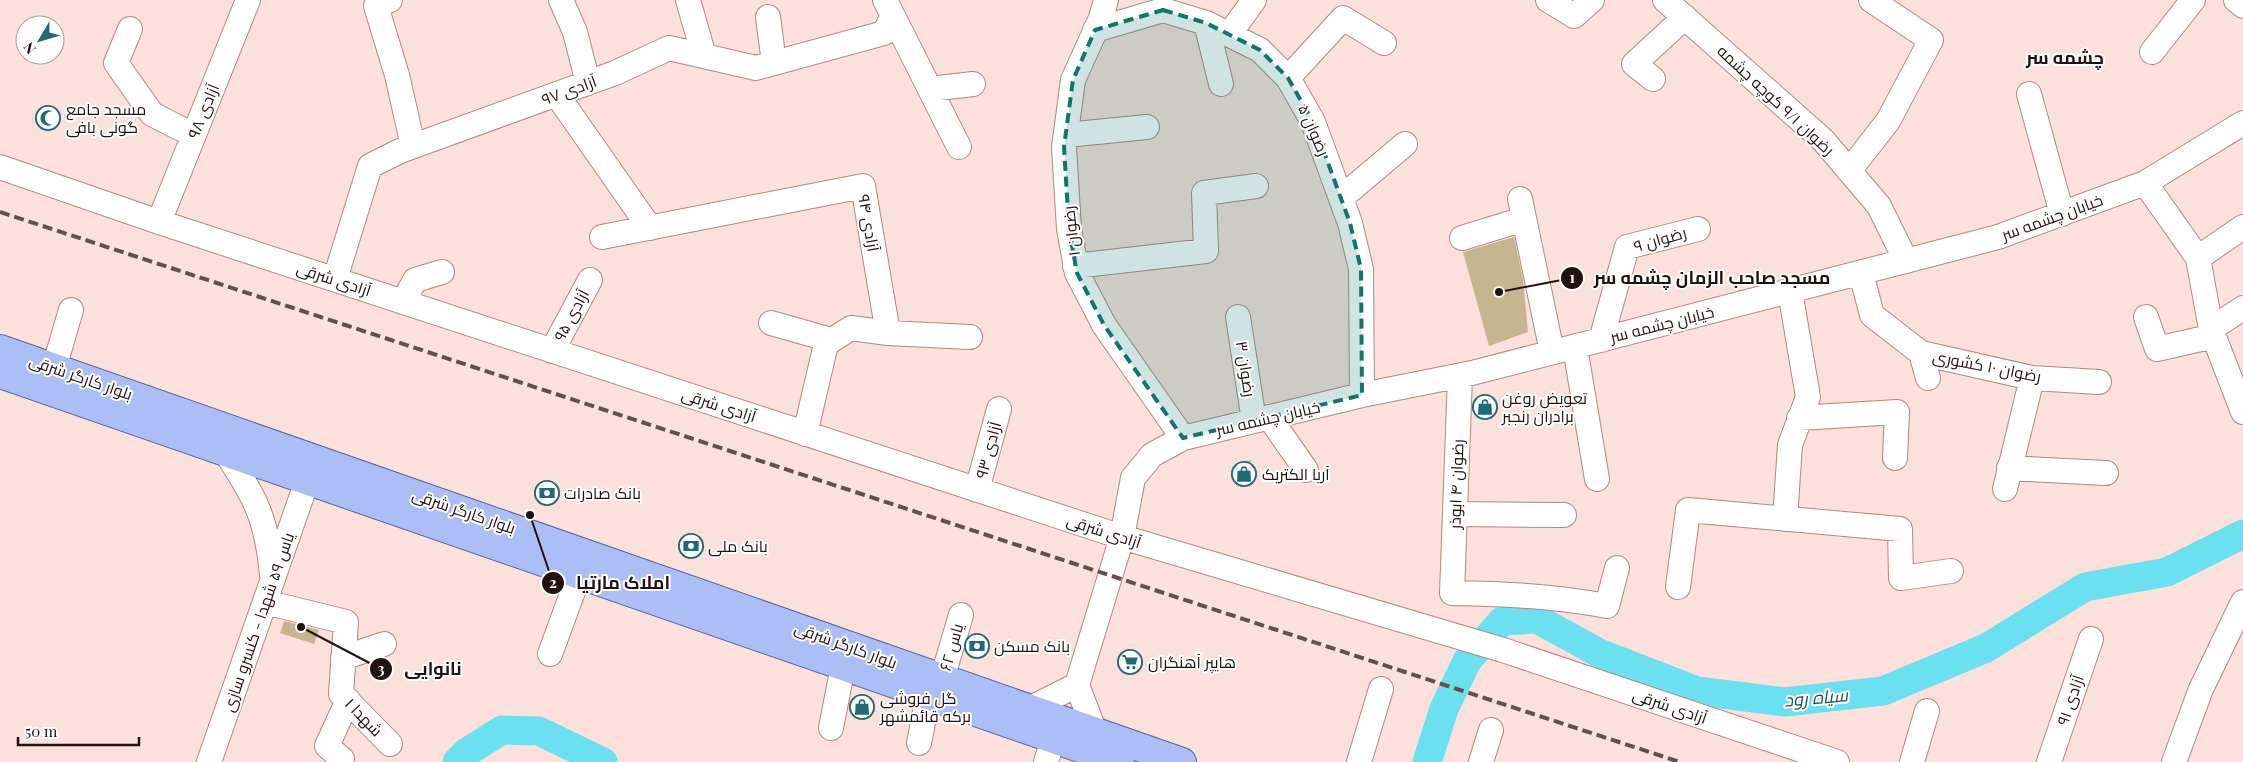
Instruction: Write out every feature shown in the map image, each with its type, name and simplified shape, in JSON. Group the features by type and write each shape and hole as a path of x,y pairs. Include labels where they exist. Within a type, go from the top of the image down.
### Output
{"main road":[{"name":"بلوار کارگر شرقی","path":"0,349 935,688 1049,750 1120,762"},
{"name":"بلوار کارگر شرقی","path":"0,374 579,575 750,622 843,666 1029,709 1182,762"}],"street":[{"name":"آزادی ۹۸","path":"159,222 248,0"},
{"path":"390,0 376,6 398,76 414,146"},
{"path":"560,0 574,32 588,83"},
{"path":"688,0 704,56"},
{"path":"1229,35 1254,0"},
{"path":"1548,0 1574,16 1592,0"},
{"name":"رضوان ۹/۱ کوچه چشمه","path":"1665,0 1823,140 1879,206 1906,261"},
{"path":"1849,171 1888,121 1931,40 1871,0"},
{"path":"2152,52 2193,0"},
{"path":"2236,0 2243,6"},
{"name":"رضوان ۱","path":"1099,2 1095,30 1073,80 1064,147 1068,228 1075,266 1104,324 1183,438"},
{"name":"رضوان ۵","path":"1095,30 1163,10 1188,8 1206,23 1260,50 1288,78 1313,122 1350,222 1361,269 1362,395"},
{"path":"887,16 930,89 959,147"},
{"name":"آزادی ۹۷","path":"335,279 370,166 414,146 614,73 669,48 756,68 774,63 887,16"},
{"path":"768,17 774,63"},
{"path":"1653,79 1634,64 1684,17"},
{"path":"1288,78 1343,18 1384,43"},
{"path":"1206,23 1220,84"},
{"path":"130,29 116,63 152,114 194,135"},
{"path":"930,89 973,84"},
{"path":"2029,94 2062,214"},
{"path":"557,95 650,228"},
{"name":"خیابان چشمه سر","path":"1078,685 1122,538 1133,478 1152,455 1183,438 1362,395 1460,376 1998,237 2145,183 2243,123"},
{"path":"1066,135 1147,127"},
{"path":"1341,198 1405,144"},
{"name":"آزادی شرقی","path":"0,167 159,222 1122,538 1503,650 1838,762"},
{"path":"2145,183 2198,258 2213,332 2237,373 2243,412"},
{"name":"آزادی ۹۴","path":"602,237 862,186 888,333"},
{"path":"1075,266 1206,251 1204,193 1256,186"},
{"path":"1462,238 1522,209 1552,352"},
{"path":"2198,258 2243,226"},
{"name":"رضوان ۹","path":"1601,340 1627,247 1698,229"},
{"path":"404,302 416,280 442,272"},
{"name":"رضوان ۱۰ کشوری","path":"1861,273 1872,315 1921,353 2032,378 2099,382"},
{"name":"آزادی ۹۵","path":"552,351 590,280"},
{"path":"1785,519 1790,445 1808,397 1790,291"},
{"path":"2146,317 2157,349 2213,332 2243,308"},
{"path":"54,368 71,310"},
{"name":"رضوان ۳","path":"1238,317 1262,419"},
{"path":"771,323 831,340"},
{"path":"805,434 826,344 851,328 888,333 970,337"},
{"path":"1575,346 1597,479"},
{"path":"1921,353 1928,378"},
{"name":"رضوان ۴ ابوذر","path":"1460,376 1452,593 1520,594 1607,606 1618,568"},
{"path":"2032,378 2007,479 2106,474"},
{"name":"آزادی ۹۳","path":"977,490 998,409"},
{"path":"1800,418 1897,412 1895,458"},
{"path":"1262,419 1306,470"},
{"path":"226,453 248,486 262,515 269,546 269,592"},
{"name":"یاس ۵۹ شهدا - کنسرو سازی","path":"209,762 307,481"},
{"path":"1678,587 1688,510 1900,529 1901,578 1951,571"},
{"path":"1455,514 1564,515"},
{"path":"550,654 579,575"},
{"name":"شهدا ۱","path":"269,592 346,622 341,694 390,744"},
{"path":"2174,762 2201,689 2243,602"},
{"name":"یاس ۶۲","path":"919,743 935,688 960,615"},
{"name":"آزادی ۹۱","path":"2049,762 2091,639"},
{"path":"343,658 384,644"},
{"path":"831,728 843,666"},
{"path":"1029,709 1078,685 1095,732"},
{"path":"1359,762 1382,689"},
{"path":"325,750 348,700"},
{"path":"1912,762 1927,711"},
{"path":"1481,762 1491,730"}],"highlighted area":[{"path":"1163,10 1206,23 1260,50 1288,78 1313,122 1350,223 1361,269 1362,395 1183,438 1104,325 1077,273 1069,229 1064,147 1073,80 1095,30"}],"building":[{"path":"1514,237 1523,279 1528,332 1489,346 1463,252"},
{"name":"آریا الکتریک","path":"1251,460 1252,484 1240,487 1235,464"},
{"path":"284,621 319,630 314,644 280,633"}],"waterway":[{"name":"سیاه رود","path":"1427,762 1444,709 1467,661 1502,621 1537,619 1599,653 1697,691 1785,702 1883,691 1986,648 2085,587 2167,572 2243,534"},
{"name":"سیاه رود","path":"457,762 467,752 502,730 539,731 603,762"}],"railway":[{"path":"0,212 1680,762"}],"place":[{"name":"مسجد جامع گونی بافی","path":"48,118"},
{"name":"مسجد صاحب الزمان چشمه سر","path":"1499,292"},
{"name":"تعویض روغن برادران رنجبر","path":"1485,407"},
{"name":"آریا الکتریک","path":"1244,474"},
{"name":"بانک صادرات","path":"547,493"},
{"name":"املاک مارتیا","path":"530,515"},
{"name":"بانک ملی","path":"691,546"},
{"name":"نانوایی","path":"301,627"},
{"name":"بانک مسکن","path":"977,646"},
{"name":"هایپر آهنگران","path":"1130,662"},
{"name":"گل فروشی برکه قائمشهر","path":"862,707"}],"district":[{"name":"چشمه سر","path":"2065,58"}]}
